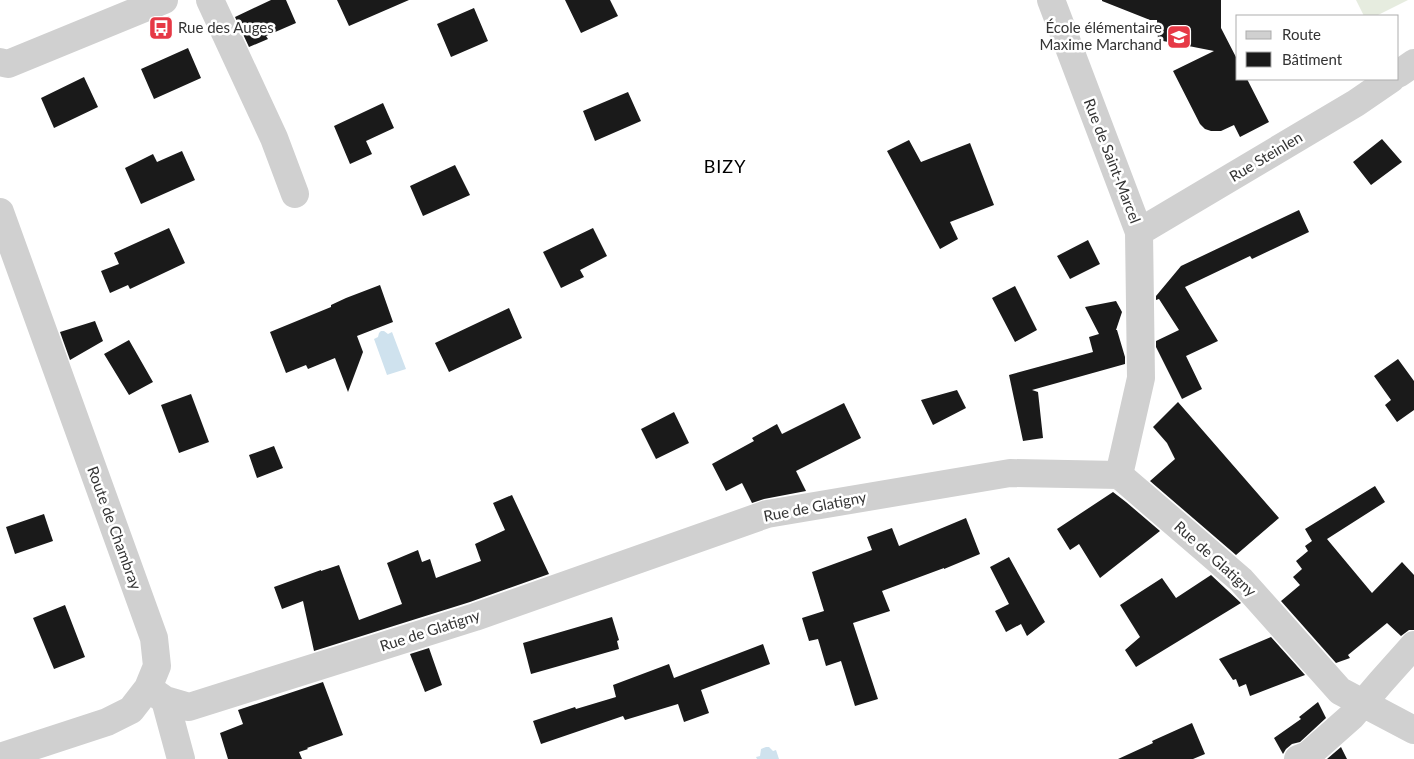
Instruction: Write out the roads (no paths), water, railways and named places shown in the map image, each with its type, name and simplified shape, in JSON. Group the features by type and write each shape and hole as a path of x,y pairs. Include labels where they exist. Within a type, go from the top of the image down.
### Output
{"street":[{"path":"0,62 8,64 164,0"},
{"path":"210,0 274,138 295,194"},
{"name":"Rue de Saint-Marcel","path":"1051,0 1139,232 1141,378 1119,475"},
{"path":"1399,73 1414,63"},
{"name":"Rue Steinlen","path":"1139,232 1356,103 1390,80"},
{"name":"Route de Chambray","path":"0,212 154,638 157,666 156,694 131,710 107,722 0,757"},
{"name":"Rue de Glatigny","path":"156,694 189,707 475,617 767,514 1010,473 1119,475 1241,580 1340,691 1414,730"},
{"path":"1298,759 1308,755 1352,716 1414,645"},
{"path":"156,694 181,759"}],"water":[{"path":"381,331 388,334 392,332 406,369 387,375 374,339 378,337"},
{"path":"766,747 773,751 776,750 779,759 757,759 756,757 760,756 761,749"}],"place":[{"name":"Rue des Auges","path":"161,28"},
{"name":"École élémentaire Maxime Marchand","path":"1179,37"}],"district":[{"name":"BIZY","path":"725,167"}]}
